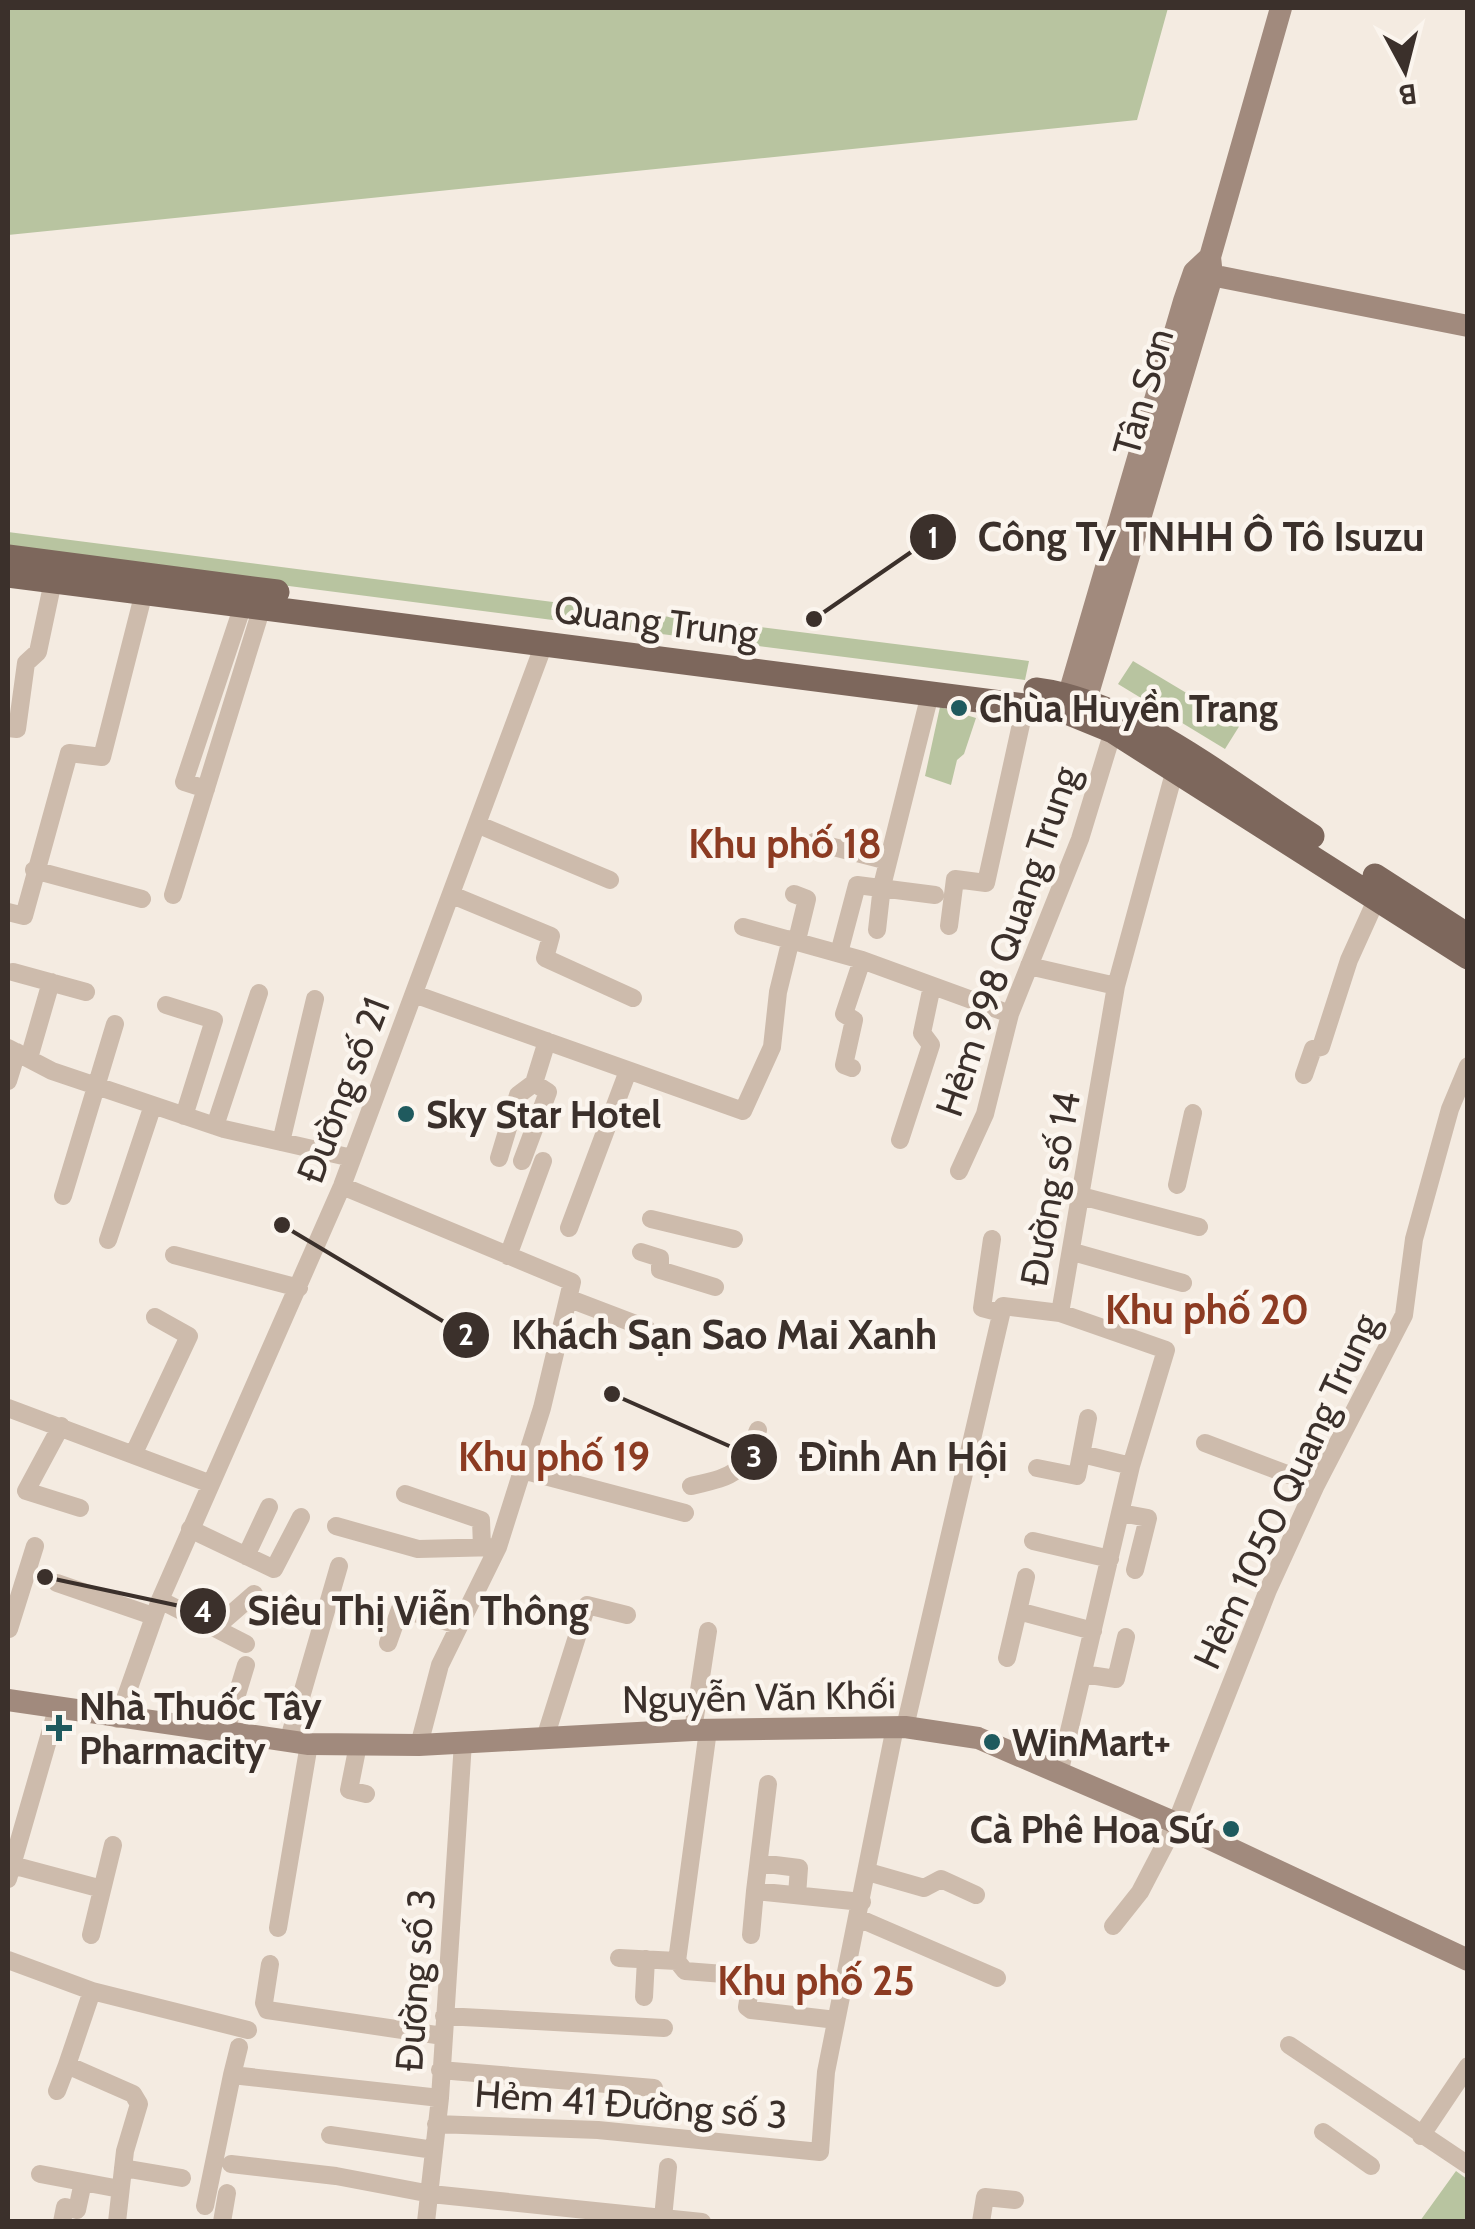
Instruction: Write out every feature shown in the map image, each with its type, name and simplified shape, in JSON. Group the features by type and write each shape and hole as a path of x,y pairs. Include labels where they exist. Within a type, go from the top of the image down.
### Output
{"main road":[{"name":"Quang Trung","path":"8,557 1118,714 1468,936"},
{"name":"Quang Trung","path":"8,575 252,606 547,635"},
{"name":"Quang Trung","path":"704,656 930,694 1024,706 1075,706 1174,773 1468,957"}],"street":[{"name":"Tân Sơn","path":"1075,706 1280,8"},
{"path":"1205,268 1468,326"},
{"path":"8,728 17,729 26,663 38,652 53,580"},
{"path":"8,912 24,916 69,753 102,756 144,592"},
{"path":"173,895 206,789 184,782 252,606"},
{"name":"Đường số 21","path":"118,1720 156,1608 342,1186 547,635"},
{"path":"876,930 882,886 930,694"},
{"path":"949,926 955,880 986,883 1024,706"},
{"name":"Hẻm 998 Quang Trung","path":"959,1170 986,1114 1010,1014 1080,839 1112,731"},
{"name":"Đường số 14","path":"820,2152 826,2072 836,2020 900,1727 1001,1313 1007,1303 1060,1313 1116,986 1174,773"},
{"path":"479,825 610,880"},
{"path":"814,842 888,861"},
{"path":"34,870 142,899"},
{"path":"839,953 856,885 935,895"},
{"path":"414,994 743,1111 772,1048 778,992 807,898 794,894"},
{"path":"452,896 551,936 545,958 633,998"},
{"path":"1304,1075 1313,1050 1321,1046 1349,960 1376,898"},
{"path":"743,926 862,960 1010,1014"},
{"path":"852,1068 844,1065 854,1020 844,1014 862,960"},
{"path":"1029,966 1116,986"},
{"path":"13,972 86,992"},
{"path":"8,1081 51,982"},
{"path":"900,1140 931,1045 922,1034 932,986"},
{"path":"215,1126 260,993"},
{"path":"281,1142 315,999"},
{"path":"166,1005 214,1020 184,1116"},
{"path":"63,1196 115,1024"},
{"path":"499,1158 518,1095 534,1083 547,1042"},
{"path":"18,1053 96,1086 215,1126 352,1158"},
{"name":"Hẻm 1050 Quang Trung","path":"1113,1926 1140,1892 1176,1823 1268,1590 1316,1485 1404,1315 1414,1238 1450,1109 1468,1066"},
{"path":"569,1228 628,1071"},
{"path":"522,1161 548,1092 534,1083"},
{"path":"108,1240 153,1105"},
{"path":"1177,1185 1193,1113"},
{"path":"508,1256 544,1161"},
{"path":"342,1186 508,1256 646,1328"},
{"path":"1081,1196 1199,1227"},
{"path":"650,1218 734,1240"},
{"path":"992,1239 982,1308 1001,1313"},
{"path":"641,1252 660,1258 660,1270 715,1286"},
{"path":"1072,1252 1183,1283"},
{"path":"174,1256 299,1288"},
{"path":"419,1746 440,1665 522,1470 572,1290"},
{"path":"1059,1774 1120,1513 1166,1350 1060,1313"},
{"path":"134,1454 188,1336 155,1317"},
{"path":"8,1408 211,1484"},
{"path":"1037,1468 1077,1476 1088,1418"},
{"path":"61,1426 26,1491 80,1508"},
{"path":"691,1486 732,1477 743,1469 758,1430"},
{"path":"1205,1442 1316,1485"},
{"path":"1082,1454 1132,1466"},
{"path":"522,1470 686,1513"},
{"path":"404,1494 481,1520 490,1547"},
{"path":"246,1556 268,1507"},
{"path":"1120,1513 1148,1518 1135,1570"},
{"path":"190,1530 274,1569 302,1517"},
{"path":"336,1526 418,1549 490,1547"},
{"path":"1034,1542 1110,1559"},
{"path":"9,1629 12,1606 34,1546"},
{"path":"278,1928 294,1836 298,1743 339,1566"},
{"path":"1006,1658 1026,1578"},
{"path":"57,1583 156,1608 215,1628 246,1644"},
{"path":"215,1628 254,1594"},
{"path":"545,1738 587,1605 626,1615"},
{"path":"388,1643 400,1609 459,1625"},
{"path":"1018,1611 1093,1631"},
{"path":"677,1961 708,1632"},
{"path":"1083,1674 1116,1679 1126,1637"},
{"path":"225,1734 246,1664"},
{"name":"Nguyễn Văn Khối","path":"8,1700 118,1720 298,1743 419,1746 701,1730 900,1727 978,1738 1176,1823 1468,1960"},
{"path":"57,1709 14,1834 10,1872 102,1889"},
{"name":"Đường số 3","path":"426,2222 440,2098 463,1742"},
{"path":"358,1745 349,1790 366,1794"},
{"path":"751,1935 768,1784"},
{"path":"91,1935 114,1845"},
{"path":"759,1863 799,1868 797,1895"},
{"path":"868,1872 924,1888 940,1879 976,1894"},
{"path":"755,1891 797,1895 860,1910 998,1978"},
{"path":"619,1958 677,1961 685,1970 724,1974"},
{"path":"644,1997 646,1959"},
{"path":"8,1960 92,1992 243,2038 206,2206"},
{"path":"270,1964 264,2003 267,2010 442,2036"},
{"path":"760,1983 750,1988 747,2007 751,2010 836,2020"},
{"path":"57,2091 92,1992"},
{"path":"444,2016 664,2028"},
{"path":"1289,2045 1468,2166"},
{"path":"67,2065 138,2098 116,2222"},
{"path":"1421,2136 1468,2066"},
{"path":"440,2070 654,2088"},
{"path":"232,2075 440,2098"},
{"name":"Hẻm 41 Đường số 3","path":"436,2124 598,2130 820,2152"},
{"path":"1323,2132 1370,2166"},
{"path":"330,2135 434,2150"},
{"path":"231,2164 336,2176 431,2194 700,2221"},
{"path":"123,2168 182,2178"},
{"path":"656,2217 668,2168"},
{"path":"40,2174 120,2188"},
{"path":"62,2222 65,2207 76,2210 83,2182"},
{"path":"222,2222 226,2193"},
{"path":"980,2222 985,2198 1015,2200"}],"green space":[{"path":"8,8 1168,8 1137,120 8,235"},
{"path":"8,532 678,618 677,636 8,550"},
{"path":"737,624 1029,661 1025,680 735,643"},
{"path":"1133,661 1240,725 1225,749 1118,684"},
{"path":"940,707 976,718 964,754 957,760 951,785 925,776"},
{"path":"1456,2171 1467,2179 1467,2221 1420,2221"}],"place":[{"name":"Công Ty TNHH Ô Tô Isuzu","path":"814,619"},
{"name":"Chùa Huyền Trang","path":"959,708"},
{"name":"Sky Star Hotel","path":"406,1114"},
{"name":"Khách Sạn Sao Mai Xanh","path":"282,1225"},
{"name":"Đình An Hội","path":"612,1394"},
{"name":"Siêu Thị Viễn Thông","path":"45,1577"},
{"name":"Nhà Thuốc Tây Pharmacity","path":"59,1728"},
{"name":"WinMart+","path":"992,1742"},
{"name":"Cà Phê Hoa Sứ","path":"1231,1829"}],"district":[{"name":"Khu phố 18","path":"785,843"},
{"name":"Khu phố 20","path":"1207,1309"},
{"name":"Khu phố 19","path":"554,1456"},
{"name":"Khu phố 25","path":"816,1980"}]}
